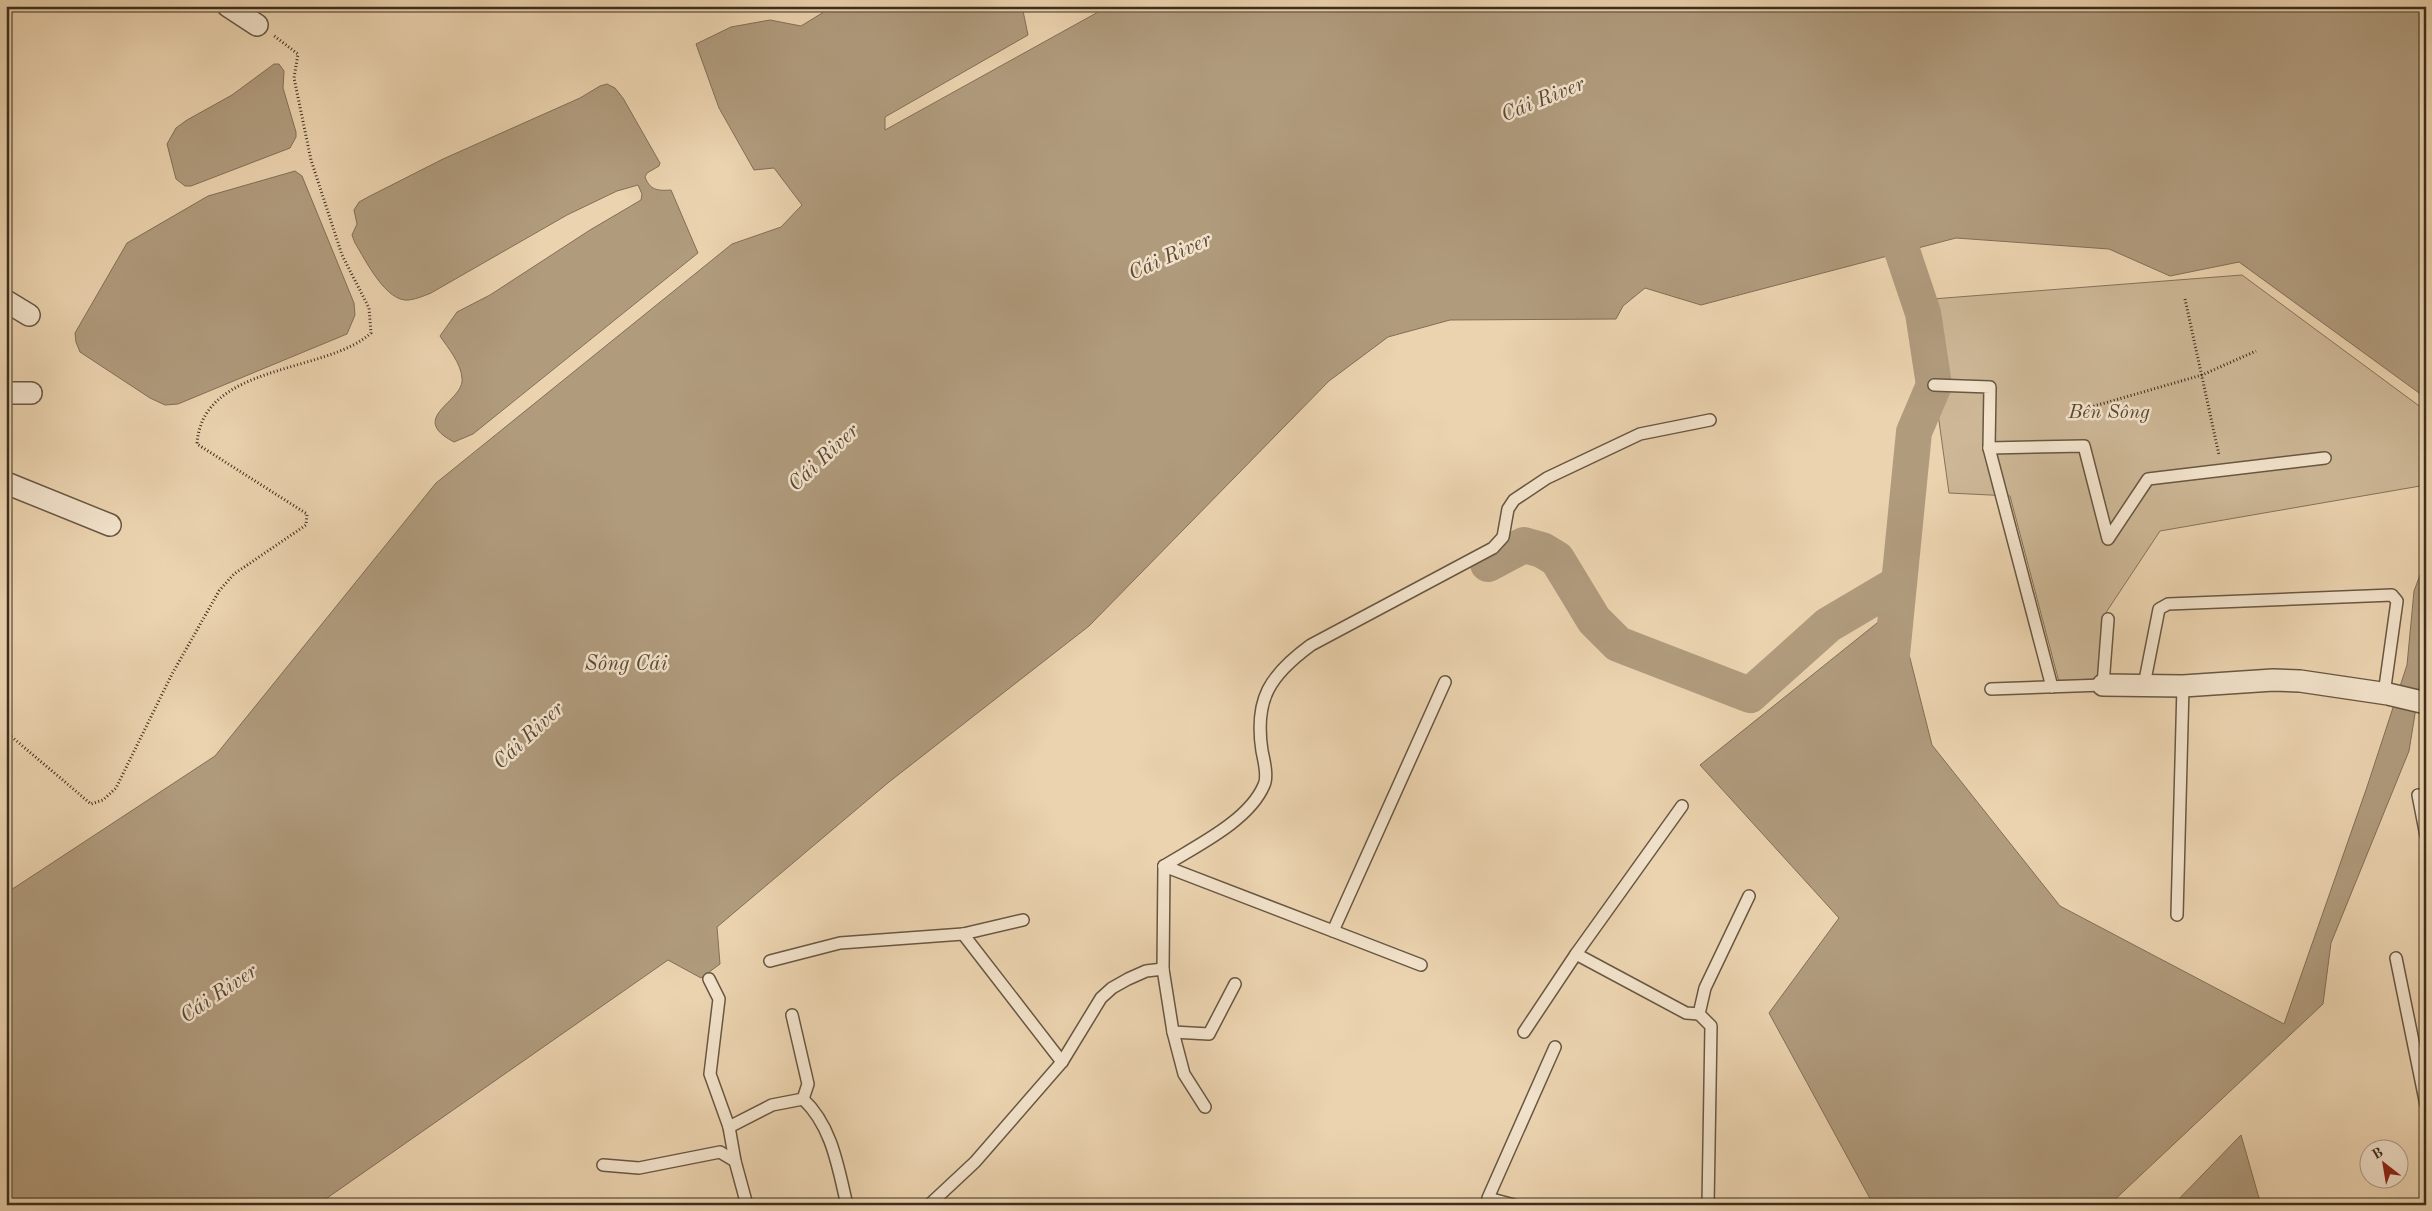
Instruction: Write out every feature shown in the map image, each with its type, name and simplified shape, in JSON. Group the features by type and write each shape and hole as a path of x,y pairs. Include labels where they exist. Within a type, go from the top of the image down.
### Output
{"street":[{"path":"228,6 257,25"},
{"path":"6,301 29,316"},
{"path":"6,393 31,393"},
{"path":"6,483 110,525"},
{"path":"2103,685 2182,686 2273,680 2300,681 2386,694 2426,703"}],"lane":[{"path":"1934,385 1990,387 1989,448 2052,687"},
{"path":"1164,866 1216,834 1241,815 1257,798 1265,783 1259,717 1266,695 1287,662 1311,644 1492,548 1503,537 1508,509 1514,500 1547,478 1640,434 1710,420"},
{"path":"1989,448 2084,446 2108,538 2148,479 2325,458"},
{"path":"2144,685 2159,609 2168,604 2392,595 2397,601 2386,694"},
{"path":"1991,689 2103,685 2108,619"},
{"path":"1333,931 1445,682"},
{"path":"2177,915 2182,686"},
{"path":"2418,795 2426,836"},
{"path":"1524,1032 1576,954 1682,806"},
{"path":"1164,866 1421,965"},
{"path":"1164,866 1163,969 1173,1032 1184,1074 1206,1107"},
{"path":"1699,1014 1705,988 1749,896"},
{"path":"770,961 840,943 963,934 1023,920"},
{"path":"963,934 1062,1062"},
{"path":"1576,954 1686,1013 1699,1014 1711,1026 1708,1205"},
{"path":"2396,958 2426,1105"},
{"path":"929,1205 975,1162 1062,1062 1091,1012 1107,993 1128,978 1146,971 1163,969"},
{"path":"709,979 719,999 710,1074 729,1127 734,1161 747,1205"},
{"path":"1173,1032 1209,1034 1235,984"},
{"path":"792,1015 808,1084 803,1099"},
{"path":"1514,1205 1488,1198 1555,1046"},
{"path":"729,1127 772,1105 803,1099"},
{"path":"803,1099 816,1111 828,1132 847,1205"},
{"path":"603,1165 639,1168 720,1152 734,1161"}],"path":[{"path":"6,732 91,804 103,800 116,788 172,674 219,591 234,574 306,525 307,514 196,444 198,430 209,410 220,399 239,387 276,370 360,344 371,334 370,308 342,255 311,160 294,78 298,54 257,25"},
{"path":"2185,299 2222,470"},
{"path":"2070,413 2202,375 2256,351"}],"green space":[{"name":"Bên Sông","path":"2242,275 2426,411 2426,485 2160,531 2105,614 2098,680 2059,682 2010,496 1949,493 1934,385 1932,299"}],"water":[{"name":"Sông Cái","path":"826,6 1022,6 1028,35 885,117 885,130 1109,6 2426,6 2426,398 2239,262 2170,276 2109,249 1956,238 1701,305 1645,288 1623,306 1616,319 1450,320 1388,337 1329,381 1089,626 889,782 717,927 720,964 701,978 668,960 317,1205 6,1205 6,890 14,888 215,756 436,483 732,244 781,227 802,205 774,168 754,170 719,108 696,44 731,27 770,20 801,26 827,10"},
{"path":"274,64 279,64 284,71 283,88 296,132 296,137 290,148 191,186 185,186 176,179 167,144 176,128 232,95"},
{"path":"607,84 615,88 623,98 660,163 659,166 647,173 645,177 649,185 655,189 671,190 698,253 473,434 454,442 441,433 435,425 436,417 461,387 462,378 459,367 440,336 457,312 490,295 590,230 641,200 642,194 638,185 617,191 567,215 431,293 409,300 400,299 384,288 364,259 352,235 357,224 354,210 359,202 443,159 580,98"},
{"path":"295,171 302,176 354,303 355,315 347,334 178,404 165,405 150,398 80,352 75,333 127,243 208,196"},
{"path":"2426,559 2426,646 2409,751 2331,943 2323,1004 2109,1205 1873,1204 1769,1013 1839,918 1700,765 1897,607 1932,745 2060,906 2284,1024 2367,787 2407,665 2414,591"},
{"path":"2241,1135 2261,1205 2173,1205"}],"waterway":[{"path":"1887,206 1923,313 1934,385 1914,432 1892,655"},
{"path":"1488,564 1524,545 1542,550 1557,559 1594,620 1618,644 1750,695 1828,625 1899,583"}],"water label":[{"name":"Cái River","path":"1543,100"},
{"name":"Cái River","path":"1170,257"},
{"name":"Cái River","path":"824,458"},
{"name":"Cái River","path":"529,736"},
{"name":"Cái River","path":"219,994"}]}
